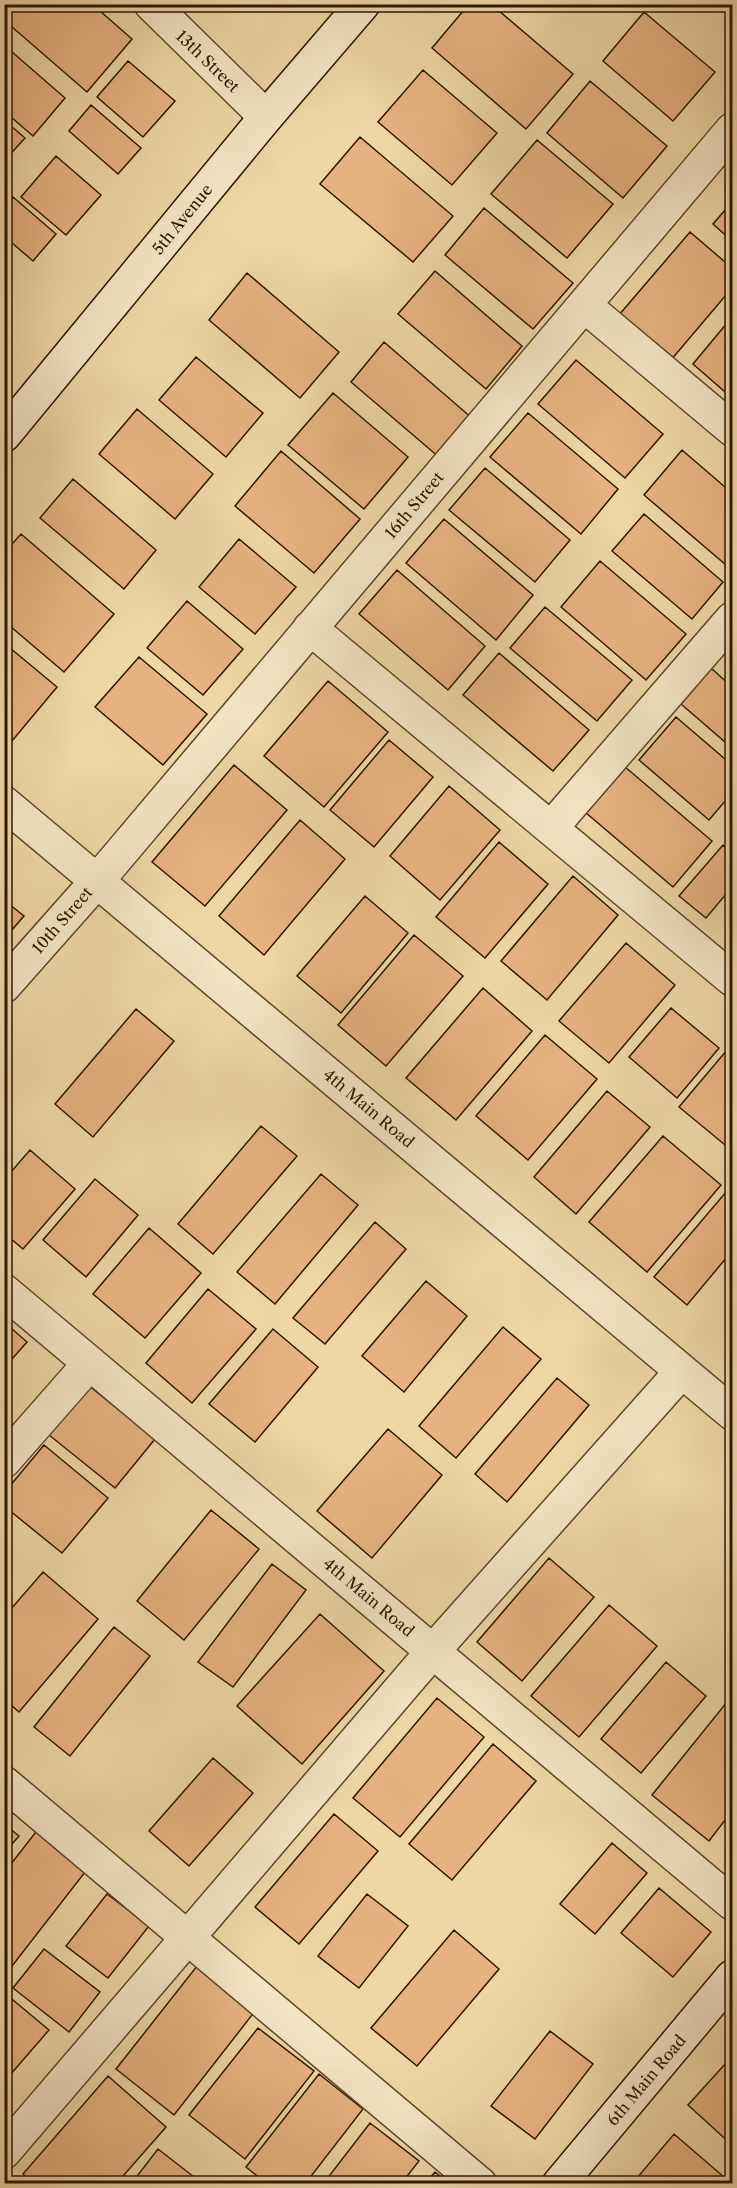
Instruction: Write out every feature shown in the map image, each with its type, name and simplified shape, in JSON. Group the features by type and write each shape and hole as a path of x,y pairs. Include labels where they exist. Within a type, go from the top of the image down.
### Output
{"street":[{"name":"13th Street","path":"151,4 266,117"},
{"name":"5th Avenue","path":"4,435 266,117 363,4"},
{"name":"16th Street","path":"97,881 732,130"},
{"path":"584,305 732,429"},
{"path":"551,828 732,619"},
{"path":"310,627 732,979"},
{"name":"4th Main Road","path":"4,803 732,1413"},
{"name":"10th Street","path":"4,986 97,881"},
{"name":"4th Main Road","path":"4,1291 732,1903"},
{"path":"4,1461 90,1363"},
{"path":"4,2152 433,1651 682,1371"},
{"path":"4,1783 480,2184"},
{"name":"6th Main Road","path":"559,2184 732,1977"}],"building":[{"path":"6,4 92,4 132,39 87,92 4,20"},
{"path":"469,4 491,4 573,74 526,129 432,48"},
{"path":"644,12 715,72 673,121 603,61"},
{"path":"4,45 65,98 33,136 4,111"},
{"path":"128,61 175,101 143,137 97,97"},
{"path":"423,70 497,133 452,185 378,122"},
{"path":"590,81 667,146 623,198 547,133"},
{"path":"91,105 141,148 118,174 69,131"},
{"path":"4,120 25,138 4,161"},
{"path":"360,137 453,216 413,262 320,184"},
{"path":"537,140 613,204 567,258 491,194"},
{"path":"56,156 101,195 66,235 21,197"},
{"path":"13,197 56,234 33,261 4,236 4,207"},
{"path":"732,202 732,241 713,224"},
{"path":"484,208 573,283 533,329 445,255"},
{"path":"690,232 732,268 732,288 671,360 619,315"},
{"path":"435,271 522,346 486,389 398,314"},
{"path":"247,273 339,352 300,398 209,320"},
{"path":"732,317 732,398 693,364"},
{"path":"384,342 473,419 440,458 351,382"},
{"path":"196,357 263,413 226,457 159,400"},
{"path":"576,360 663,434 625,478 538,404"},
{"path":"333,393 408,457 364,509 288,445"},
{"path":"137,409 213,474 175,519 99,454"},
{"path":"528,413 618,489 581,534 490,457"},
{"path":"682,450 732,493 732,558 726,565 644,495"},
{"path":"281,451 360,519 314,573 235,506"},
{"path":"485,468 570,540 535,582 449,510"},
{"path":"73,479 156,550 124,589 40,518"},
{"path":"644,514 723,582 692,619 612,551"},
{"path":"444,519 533,595 496,640 406,563"},
{"path":"21,534 114,614 64,672 4,621 4,553"},
{"path":"239,539 296,587 255,634 199,587"},
{"path":"600,561 686,634 646,680 561,607"},
{"path":"397,570 485,646 448,690 359,614"},
{"path":"187,601 243,649 203,695 147,648"},
{"path":"545,607 632,680 597,721 510,648"},
{"path":"4,643 57,687 12,741 4,734"},
{"path":"499,653 589,730 553,771 463,695"},
{"path":"139,657 207,714 163,765 95,707"},
{"path":"711,668 732,687 732,748 681,704"},
{"path":"328,681 388,732 324,807 264,756"},
{"path":"676,717 732,765 732,793 709,820 639,760"},
{"path":"389,740 433,777 374,847 330,810"},
{"path":"234,765 287,810 205,906 152,862"},
{"path":"624,766 712,841 673,887 585,812"},
{"path":"449,786 500,830 440,900 390,856"},
{"path":"300,820 345,859 264,955 219,916"},
{"path":"499,842 548,884 485,958 436,917"},
{"path":"723,845 732,853 732,887 706,918 679,896"},
{"path":"573,876 618,915 547,1000 501,961"},
{"path":"365,896 408,933 341,1013 297,976"},
{"path":"4,900 24,916 4,939"},
{"path":"414,935 463,976 386,1066 338,1025"},
{"path":"626,943 675,985 609,1063 559,1021"},
{"path":"483,988 532,1031 456,1120 406,1078"},
{"path":"671,1008 719,1048 677,1098 629,1057"},
{"path":"136,1009 174,1041 93,1137 55,1104"},
{"path":"545,1035 597,1079 528,1160 476,1116"},
{"path":"732,1044 732,1146 730,1149 679,1107"},
{"path":"607,1091 650,1127 576,1214 534,1177"},
{"path":"261,1126 297,1156 213,1254 178,1224"},
{"path":"663,1136 721,1185 647,1272 589,1222"},
{"path":"30,1150 75,1189 23,1249 4,1233 4,1180"},
{"path":"321,1174 358,1205 275,1304 237,1272"},
{"path":"95,1179 138,1215 86,1277 43,1240"},
{"path":"732,1185 732,1251 687,1305 654,1277"},
{"path":"375,1222 406,1249 325,1344 293,1318"},
{"path":"149,1228 201,1273 145,1338 93,1294"},
{"path":"426,1281 467,1316 404,1392 362,1356"},
{"path":"208,1289 256,1329 192,1403 146,1363"},
{"path":"4,1322 27,1342 4,1368"},
{"path":"503,1327 541,1359 456,1458 419,1426"},
{"path":"273,1329 318,1367 255,1442 209,1404"},
{"path":"557,1378 589,1405 507,1502 475,1474"},
{"path":"88,1385 155,1439 115,1488 49,1435"},
{"path":"388,1429 442,1475 372,1558 317,1511"},
{"path":"44,1445 108,1498 62,1553 4,1506 4,1493"},
{"path":"211,1510 259,1549 184,1640 137,1601"},
{"path":"549,1558 594,1597 522,1681 477,1642"},
{"path":"272,1564 306,1590 233,1687 198,1662"},
{"path":"43,1572 98,1619 19,1712 4,1699 4,1617"},
{"path":"609,1605 657,1646 579,1737 531,1696"},
{"path":"320,1614 384,1671 302,1764 237,1706"},
{"path":"114,1627 150,1656 70,1756 34,1727"},
{"path":"666,1662 706,1696 641,1773 601,1739"},
{"path":"731,1697 732,1811 709,1841 652,1795"},
{"path":"437,1698 484,1737 400,1837 353,1798"},
{"path":"493,1744 536,1781 452,1880 409,1844"},
{"path":"213,1758 253,1793 189,1866 149,1831"},
{"path":"334,1814 378,1851 299,1944 255,1907"},
{"path":"4,1824 19,1836 4,1853"},
{"path":"39,1828 89,1867 9,1970 4,1966 4,1873"},
{"path":"612,1843 647,1873 595,1934 560,1904"},
{"path":"659,1888 711,1932 673,1977 621,1933"},
{"path":"107,1894 149,1926 108,1978 66,1946"},
{"path":"367,1894 408,1926 359,1988 318,1956"},
{"path":"454,1930 499,1969 417,2066 371,2028"},
{"path":"44,1949 100,1992 69,2032 13,1988"},
{"path":"201,1961 259,2006 174,2115 116,2069"},
{"path":"7,1995 49,2030 4,2082 4,1998"},
{"path":"258,2028 314,2071 245,2159 189,2115"},
{"path":"550,2031 593,2064 535,2139 491,2106"},
{"path":"726,2063 732,2069 732,2145 688,2105"},
{"path":"319,2074 363,2109 305,2184 267,2184 246,2167"},
{"path":"108,2076 166,2127 116,2184 34,2184 23,2174"},
{"path":"370,2123 419,2161 401,2184 323,2184"},
{"path":"674,2134 732,2184 632,2184"},
{"path":"158,2149 203,2184 131,2184"},
{"path":"435,2172 450,2184 425,2184"}]}
